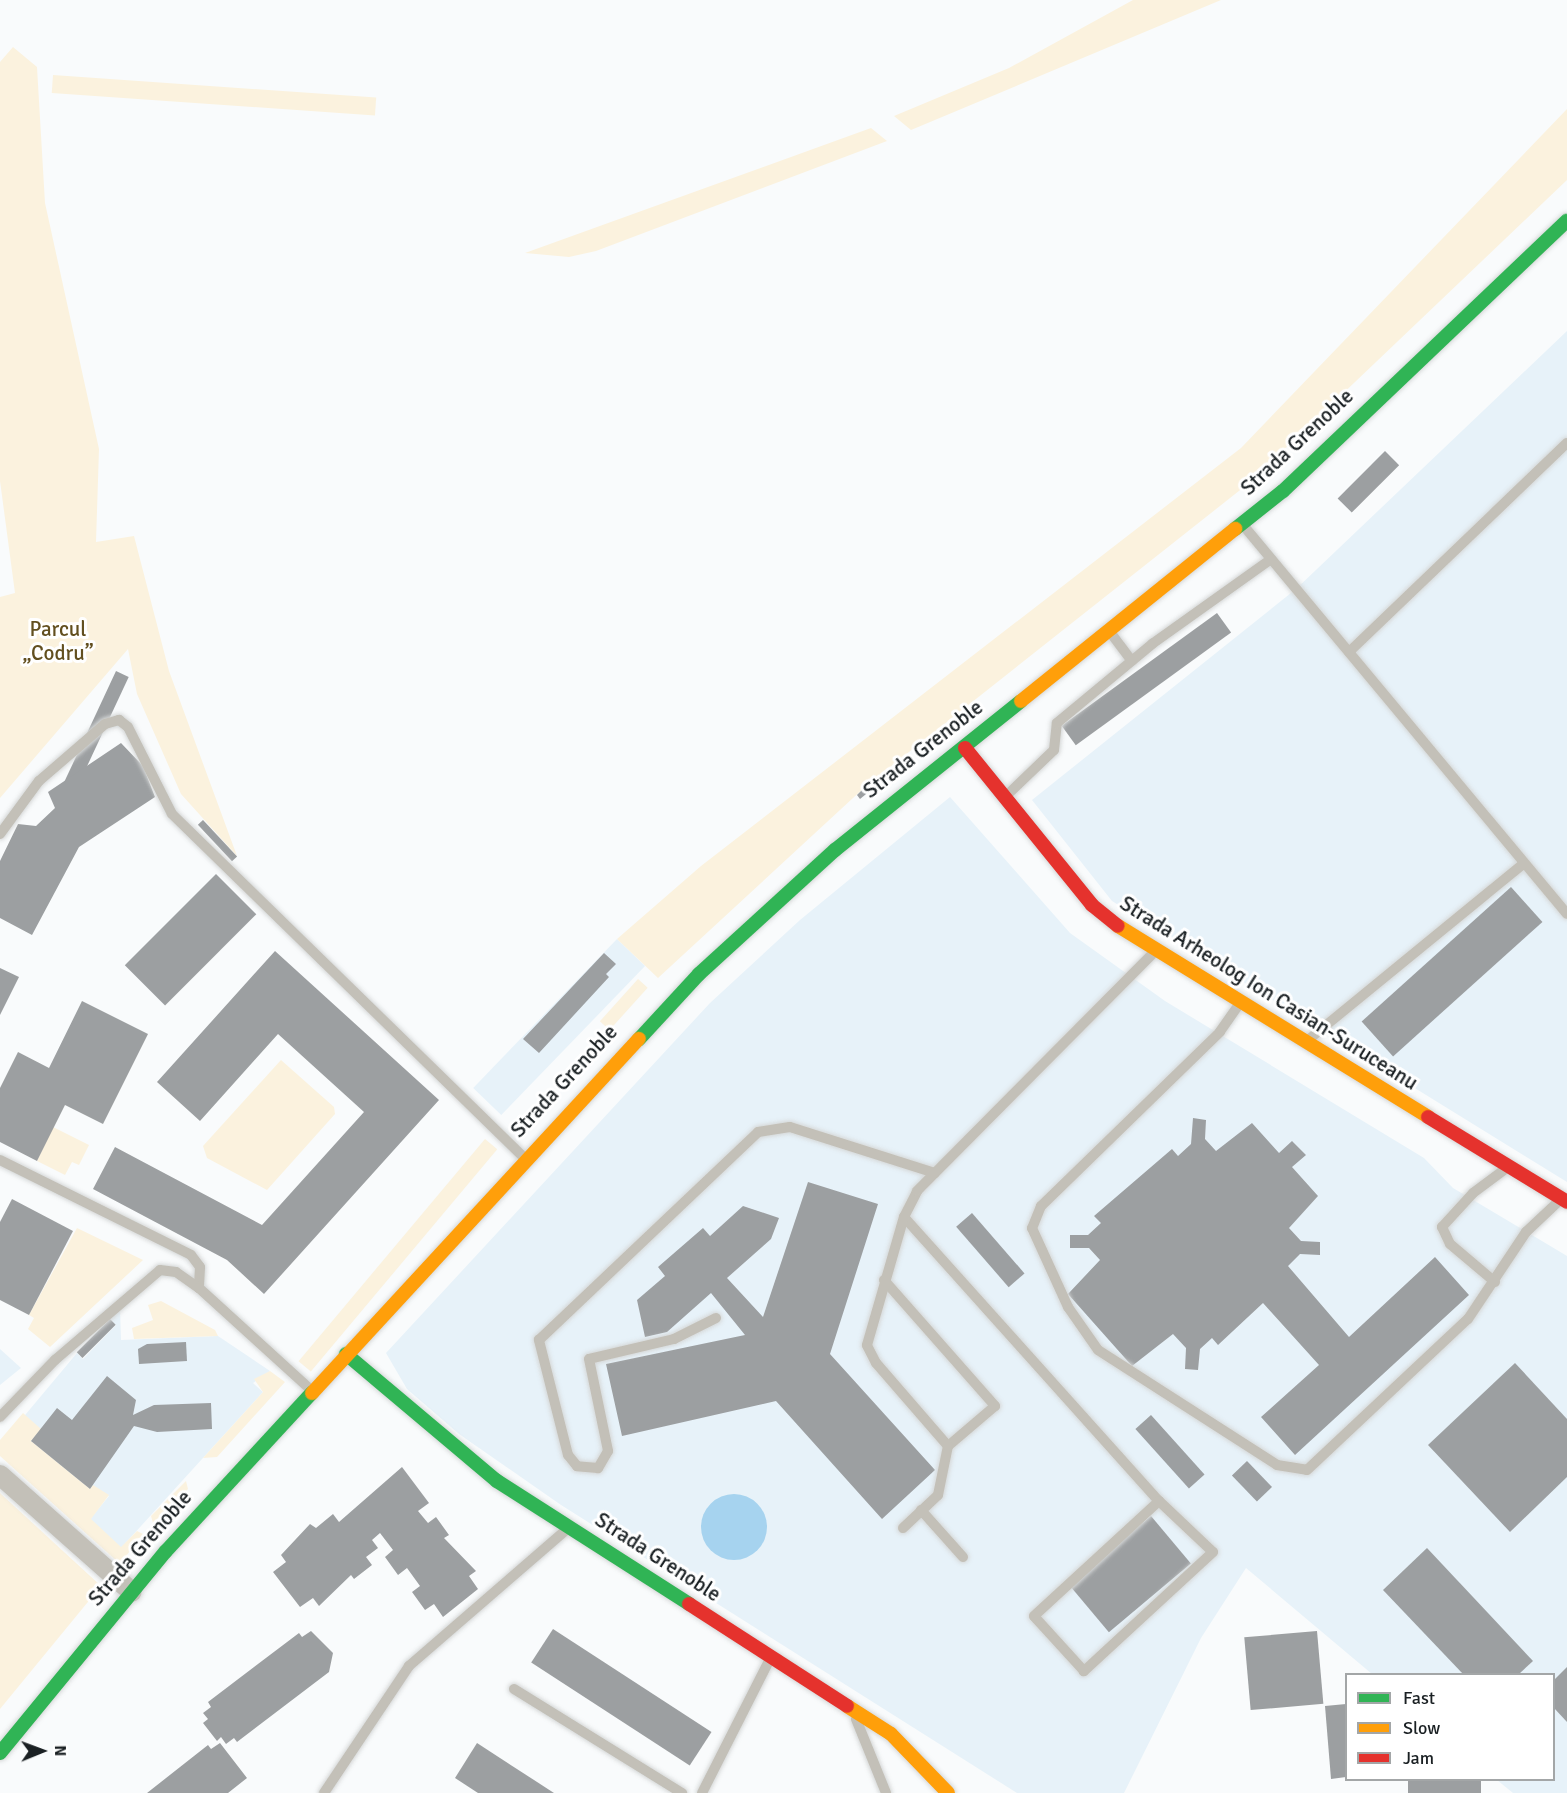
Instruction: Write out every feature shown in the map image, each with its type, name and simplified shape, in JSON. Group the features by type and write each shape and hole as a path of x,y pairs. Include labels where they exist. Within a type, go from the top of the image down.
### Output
{"main road":[{"name":"Strada Grenoble","path":"0,1753 132,1592 525,1158 699,974 835,850 1242,525 1567,221"},
{"name":"Strada Arheolog Ion Casian-Suruceanu","path":"965,748 1092,905 1156,951 1564,1201"},
{"name":"Strada Grenoble","path":"346,1354 433,1432 569,1526 891,1734 948,1793"}],"street":[{"path":"0,1476 132,1592"}],"lane":[{"path":"1349,652 1567,443"},
{"path":"1242,525 1567,915"},
{"path":"1005,797 1054,750 1057,723 1132,661 1271,559"},
{"path":"1110,632 1132,661"},
{"path":"0,834 39,781 105,724 119,720 128,727 172,814 525,1158"},
{"path":"1305,1042 1524,863"},
{"path":"948,1446 870,1355 867,1332 904,1217 917,1191 1156,951"},
{"path":"1240,1003 1221,1032 1037,1213 1036,1246 1098,1350 1277,1465 1301,1471 1468,1319 1495,1282 1526,1232 1564,1201"},
{"path":"716,1318 674,1339 589,1359 608,1451 598,1468 577,1466 568,1455 539,1340 758,1132 790,1127 935,1173"},
{"path":"0,1160 191,1255 200,1267 199,1288"},
{"path":"1495,1282 1450,1245 1442,1227 1508,1166"},
{"path":"904,1217 1159,1500 1213,1552 1084,1671 1034,1616 1159,1500"},
{"path":"0,1417 55,1360 160,1270 176,1272 199,1288 313,1392"},
{"path":"884,1280 995,1406 948,1446 938,1495 903,1528"},
{"path":"921,1510 963,1557"},
{"path":"324,1793 409,1666 569,1526"},
{"path":"702,1793 771,1657"},
{"path":"514,1689 682,1793"},
{"path":"853,1710 886,1793"}],"shaded area":[{"path":"1567,331 1567,1182 1112,901 1032,800 1296,589"},
{"path":"950,797 1070,933 1165,1001 1424,1158 1453,1188 1567,1256 1567,1793 1513,1793 1498,1781 1555,1781 1555,1673 1371,1673 1246,1568 1201,1638 1124,1793 1017,1793 561,1505 459,1434 407,1389 386,1353 710,1003 800,920"},
{"path":"617,939 645,966 501,1115 473,1088"},
{"path":"120,1308 121,1340 218,1336 270,1371 253,1383 263,1392 121,1548 90,1519 109,1496 0,1445 77,1353 83,1359 116,1325 110,1319"},
{"path":"0,1349 21,1368 0,1385"}],"green space":[{"path":"1133,0 1221,0 911,130 894,116 1009,68"},
{"name":"Parcul „Codru”","path":"13,47 37,67 45,203 99,449 96,542 134,536 169,671 237,856 181,794 137,694 128,649 0,798 0,597 15,593 0,481 0,62"},
{"path":"53,75 376,98 375,116 52,93"},
{"path":"1567,109 1567,180 1249,483 866,786 658,978 617,939 701,866 1241,448"},
{"path":"871,128 887,141 596,251 569,257 525,253"},
{"path":"638,979 648,988 610,1030 600,1021"},
{"path":"281,1060 334,1107 335,1114 267,1190 207,1158 203,1146"},
{"path":"53,1127 89,1145 79,1165 72,1162 65,1175 37,1161"},
{"path":"485,1139 497,1149 311,1371 299,1361"},
{"path":"77,1228 143,1260 50,1347 28,1329 34,1318 29,1315"},
{"path":"161,1301 215,1330 218,1336 134,1339 132,1328 153,1320 148,1305"},
{"path":"270,1371 285,1382 217,1457 203,1458 263,1392 254,1379"},
{"path":"23,1413 41,1429 31,1441 90,1489 93,1485 109,1495 91,1519 121,1547 137,1531 143,1534 120,1564 0,1456 0,1440"},
{"path":"186,1481 188,1489 153,1523 151,1516"},
{"path":"0,1493 101,1586 0,1709"}],"water":[{"path":"734,1494 747,1496 762,1509 767,1527 765,1540 752,1555 734,1560 721,1558 706,1545 701,1527 703,1514 716,1499"}],"building":[{"path":"1385,451 1399,465 1352,513 1338,498"},
{"path":"1217,613 1231,632 1076,745 1062,726"},
{"path":"116,671 129,677 72,797 60,792"},
{"path":"121,743 143,766 155,797 79,847 32,935 0,918 0,861 18,824 36,826 55,808 48,792"},
{"path":"867,785 871,790 860,799 857,795"},
{"path":"203,820 237,857 232,861 198,825"},
{"path":"216,874 256,914 165,1006 125,965"},
{"path":"1511,887 1542,922 1393,1056 1362,1021"},
{"path":"275,951 439,1100 264,1294 227,1260 93,1189 115,1147 262,1225 364,1112 278,1034 200,1121 157,1082"},
{"path":"604,953 616,964 606,974 609,977 539,1053 523,1039"},
{"path":"0,968 19,977 0,1015"},
{"path":"82,1001 148,1034 103,1124 65,1105 37,1161 0,1142 0,1088 18,1052 49,1068"},
{"path":"1193,1118 1206,1120 1205,1139 1216,1151 1252,1123 1279,1153 1292,1141 1306,1155 1292,1167 1318,1196 1289,1228 1301,1241 1320,1242 1320,1255 1300,1254 1288,1266 1349,1337 1435,1257 1469,1295 1295,1455 1261,1417 1319,1365 1263,1303 1218,1345 1212,1338 1200,1349 1198,1370 1185,1369 1186,1348 1173,1334 1132,1366 1068,1294 1100,1260 1089,1248 1070,1248 1070,1235 1088,1235 1101,1223 1094,1216 1172,1149 1178,1156 1191,1144"},
{"path":"808,1182 878,1204 830,1354 935,1470 882,1519 776,1401 622,1436 606,1364 745,1335 711,1293 667,1332 645,1337 637,1300 665,1276 658,1267 703,1228 710,1236 743,1206 779,1218 771,1239 727,1278 763,1317"},
{"path":"12,1199 73,1231 29,1315 0,1300 0,1222"},
{"path":"972,1213 1024,1273 1009,1287 956,1227"},
{"path":"110,1319 116,1325 82,1358 77,1352"},
{"path":"186,1342 187,1361 139,1364 138,1349 147,1344"},
{"path":"1515,1363 1567,1419 1567,1477 1510,1532 1428,1445"},
{"path":"107,1376 136,1400 133,1415 154,1405 211,1403 212,1429 157,1432 134,1426 90,1489 31,1441 57,1408 72,1420"},
{"path":"1151,1415 1205,1474 1189,1489 1135,1429"},
{"path":"1247,1461 1272,1487 1257,1501 1232,1476"},
{"path":"402,1467 429,1503 418,1511 428,1523 436,1517 449,1535 444,1538 476,1571 469,1576 478,1589 443,1617 434,1604 425,1610 412,1592 420,1586 407,1568 398,1575 385,1557 393,1550 380,1533 372,1540 378,1548 366,1557 372,1565 354,1579 351,1575 319,1606 313,1598 300,1607 273,1572 286,1562 281,1555 310,1524 316,1528 333,1514 339,1522"},
{"path":"1151,1516 1191,1563 1109,1632 1069,1585"},
{"path":"1427,1548 1533,1661 1520,1673 1462,1673 1383,1590"},
{"path":"553,1629 712,1732 690,1765 531,1663"},
{"path":"311,1631 333,1653 329,1672 237,1742 234,1738 226,1744 221,1737 217,1741 203,1723 208,1719 203,1713 211,1707 208,1702 299,1633 302,1637"},
{"path":"1317,1631 1323,1704 1251,1710 1244,1637"},
{"path":"1567,1667 1567,1722 1555,1709 1555,1679"},
{"path":"1345,1704 1345,1777 1331,1779 1325,1706"},
{"path":"220,1743 247,1778 228,1793 147,1793 208,1745 211,1749"},
{"path":"477,1743 554,1793 478,1793 455,1778"},
{"path":"1408,1781 1481,1781 1481,1793 1408,1793"}],"traffic: fast":[{"path":"1235,529 1283,491 1567,221"},
{"path":"639,1039 699,974 835,850 1021,701"},
{"path":"346,1354 497,1481 689,1604"},
{"path":"0,1753 166,1551 312,1393"}],"traffic: slow":[{"path":"1021,701 1235,529"},
{"path":"1118,926 1428,1117"},
{"path":"312,1393 639,1039"},
{"path":"847,1706 891,1734 948,1793"}],"traffic: jam":[{"path":"965,748 1092,905 1118,926"},
{"path":"1428,1117 1567,1202"},
{"path":"689,1604 847,1706"}]}
